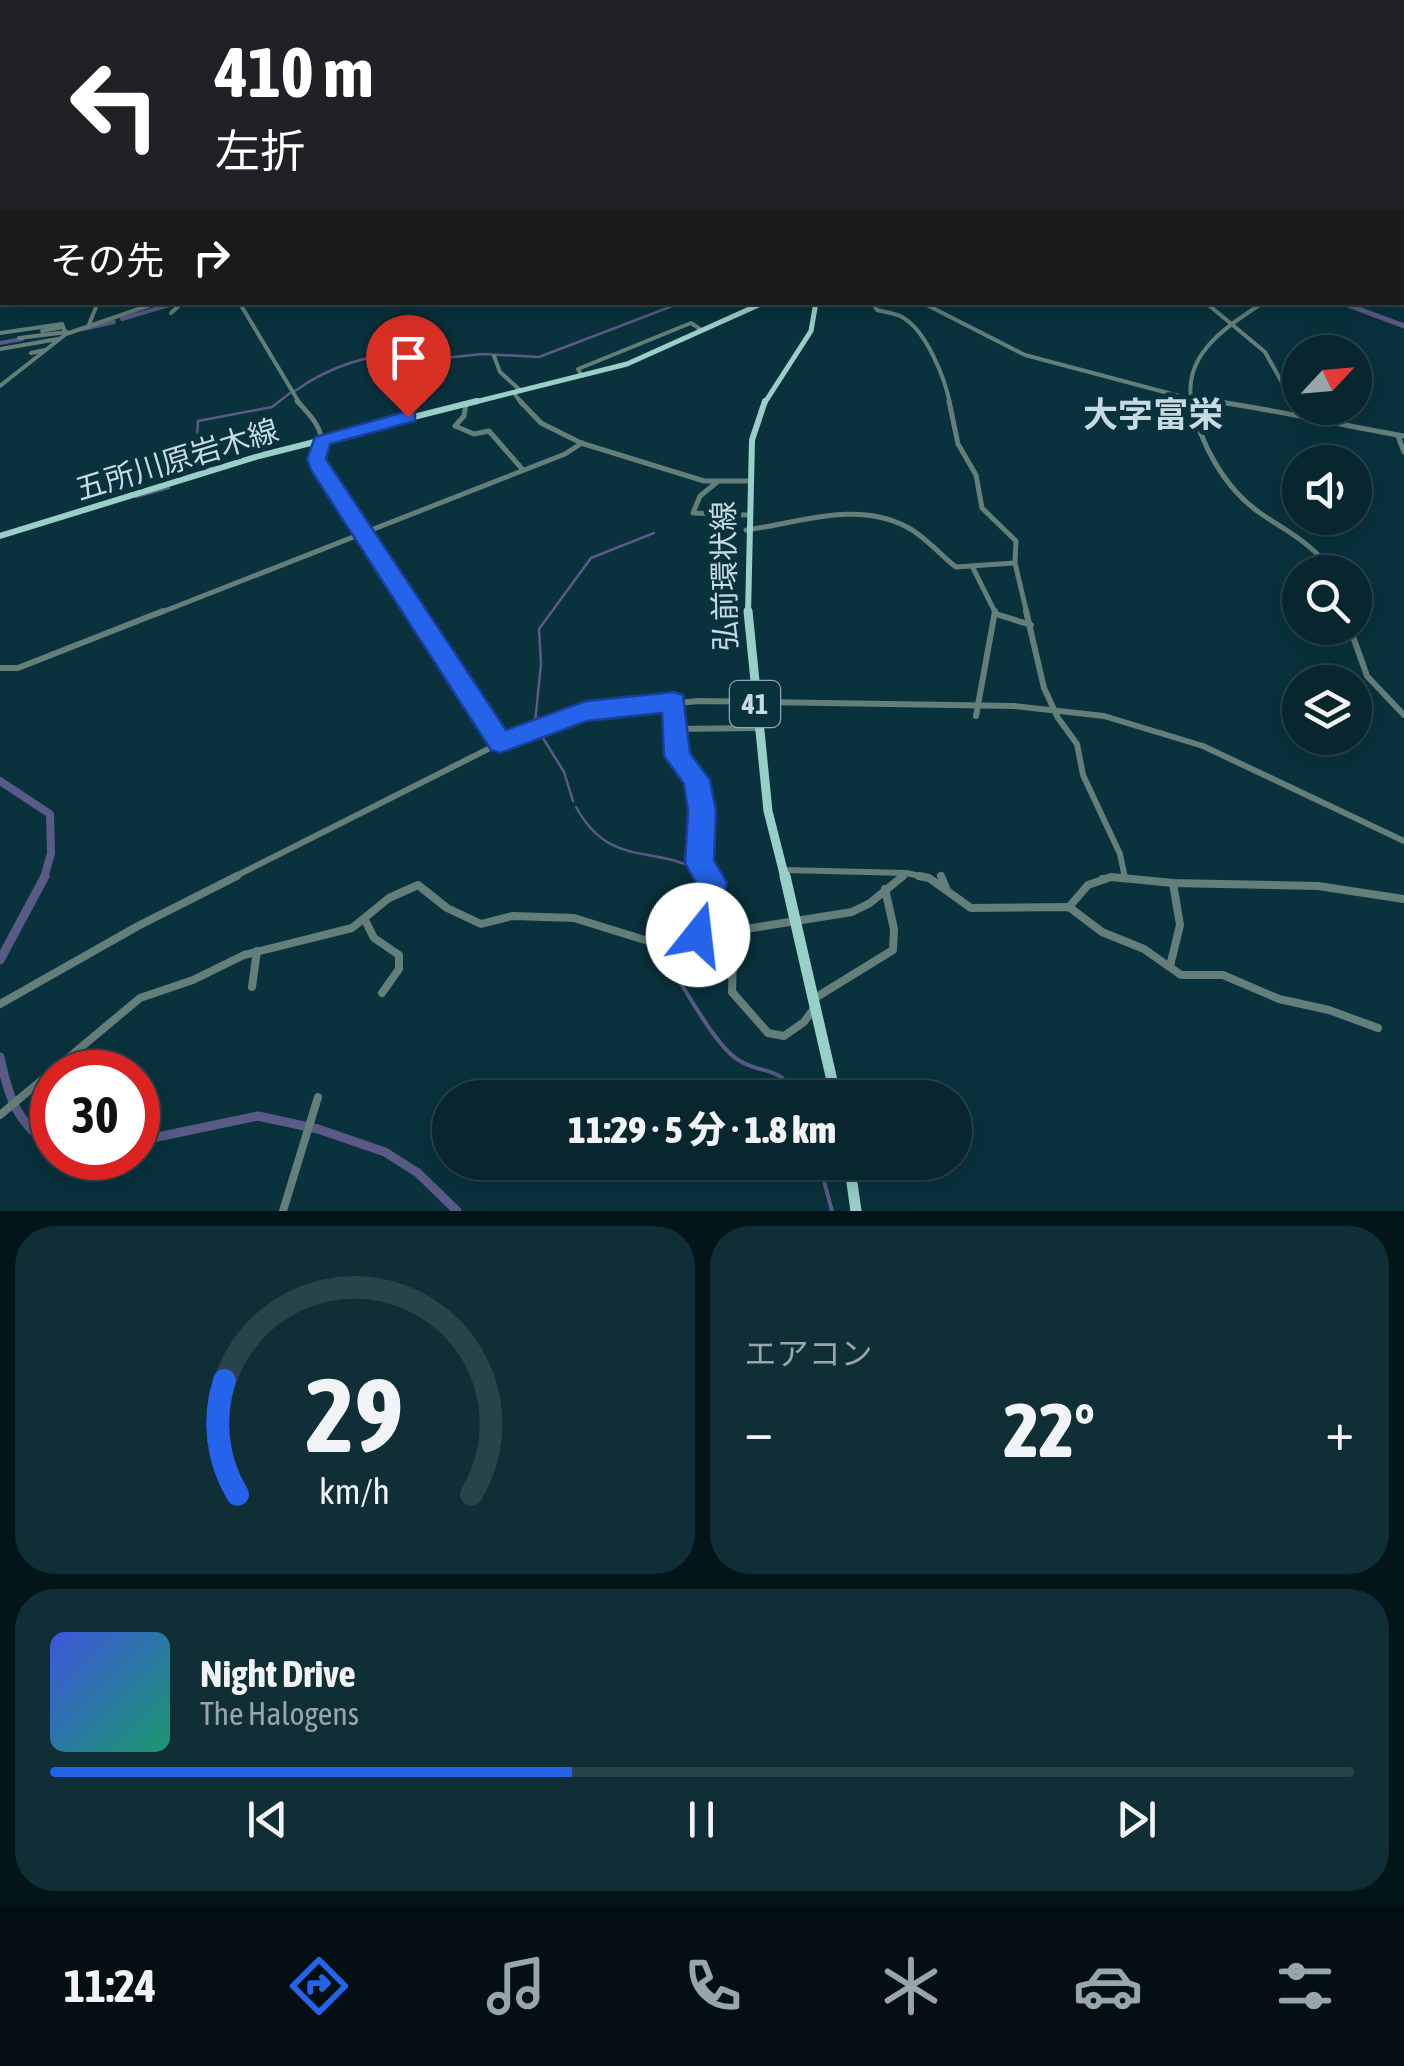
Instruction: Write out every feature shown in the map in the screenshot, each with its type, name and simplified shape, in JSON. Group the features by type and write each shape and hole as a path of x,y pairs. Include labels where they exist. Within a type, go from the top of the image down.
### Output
{"main road":[{"name":"五所川原岩木線","path":"0,536 321,441 651,356 700,329 758,305"},
{"name":"弘前環状線","path":"815,305 811,331 766,397 752,440 746,515 746,591 768,811 832,1080"},
{"path":"852,1180 856,1211"}],"street":[{"path":"88,328 97,305"},
{"path":"0,349 88,328 151,305"},
{"path":"171,313 180,305"},
{"path":"242,305 297,400 308,410 321,441 317,459 321,470 500,742"},
{"path":"874,305 878,310 903,317 921,336 947,389 958,444 976,475 982,508 1016,541 1015,563 1044,688 1078,744 1083,776 1120,854 1125,879"},
{"path":"927,305 1025,355 1188,398 1282,412"},
{"path":"1209,305 1264,352 1282,380"},
{"path":"1260,305 1198,354 1191,368 1188,398 1202,436 1234,490 1320,555"},
{"path":"582,376 578,369 682,326 691,323 700,329"},
{"path":"42,331 65,333"},
{"path":"0,333 65,333"},
{"path":"19,338 65,333"},
{"path":"0,386 65,333"},
{"path":"32,353 48,349"},
{"path":"494,356 500,372 517,392 519,402 560,435 618,457 667,466 716,483 749,481"},
{"path":"466,404 464,416 455,426 474,434 488,431 523,470"},
{"path":"744,424 758,427"},
{"path":"1340,425 1401,435 1404,452"},
{"path":"0,668 18,668 523,470 582,443"},
{"path":"716,483 700,496 693,513 746,515"},
{"path":"746,530 790,526 857,511 906,526 956,566 1015,563"},
{"path":"972,566 996,614 976,716"},
{"path":"996,614 1031,625"},
{"path":"1356,645 1368,676 1404,715"},
{"path":"674,702 677,756 696,780 702,811 699,863 712,883 698,935"},
{"path":"2,1003 150,920 500,742 586,711 674,702 1055,708 1133,722 1181,738 1404,842"},
{"path":"676,729 758,728"},
{"path":"782,870 826,866 840,872 906,873 930,878 971,908 1069,907 1102,932 1144,949 1191,977 1223,975 1279,998 1330,1010 1378,1028"},
{"path":"723,935 733,959 732,992 775,1038 792,1032 816,1001 893,950 890,872"},
{"path":"0,1115 140,998 194,980 257,951 328,937 366,920 389,898 418,885 447,908 481,924 512,916 560,916 590,921 648,941 796,924 860,909 906,873"},
{"path":"941,875 947,891"},
{"path":"1069,907 1083,888 1095,881 1125,879 1172,884 1288,883 1379,892 1404,899"},
{"path":"1170,966 1180,944 1181,911 1172,884"},
{"path":"366,920 374,938 399,955 399,969 382,993"},
{"path":"252,988 257,951"},
{"path":"282,1211 318,1100"}],"waterway":[{"path":"122,319 169,305"},
{"path":"443,358 483,354 539,357 675,305"},
{"path":"1348,305 1404,326"},
{"path":"83,329 114,322"},
{"path":"0,343 22,339"},
{"path":"295,391 322,374 351,363 412,351"},
{"path":"416,351 440,357"},
{"path":"211,470 197,438 198,421 272,407 290,393"},
{"path":"136,497 169,488"},
{"path":"535,723 541,663 539,629 591,558 654,533"},
{"path":"538,730 564,772 573,801"},
{"path":"0,781 50,814 51,853 44,878"},
{"path":"576,807 589,826 617,847 701,871"},
{"path":"0,960 44,878"},
{"path":"694,931 707,882"},
{"path":"685,961 678,979 723,1046 740,1061 784,1080"},
{"path":"0,1057 16,1108 30,1128"},
{"path":"160,1136 258,1116 318,1129 385,1152 418,1173 457,1211"},
{"path":"824,1180 832,1211"}],"district":[{"name":"大字富栄","path":"1153,415"}],"route":[{"path":"408,417 321,441 317,459 321,470 500,742 586,711 674,702 677,756 696,780 702,811 699,863 712,883 698,935"}]}
